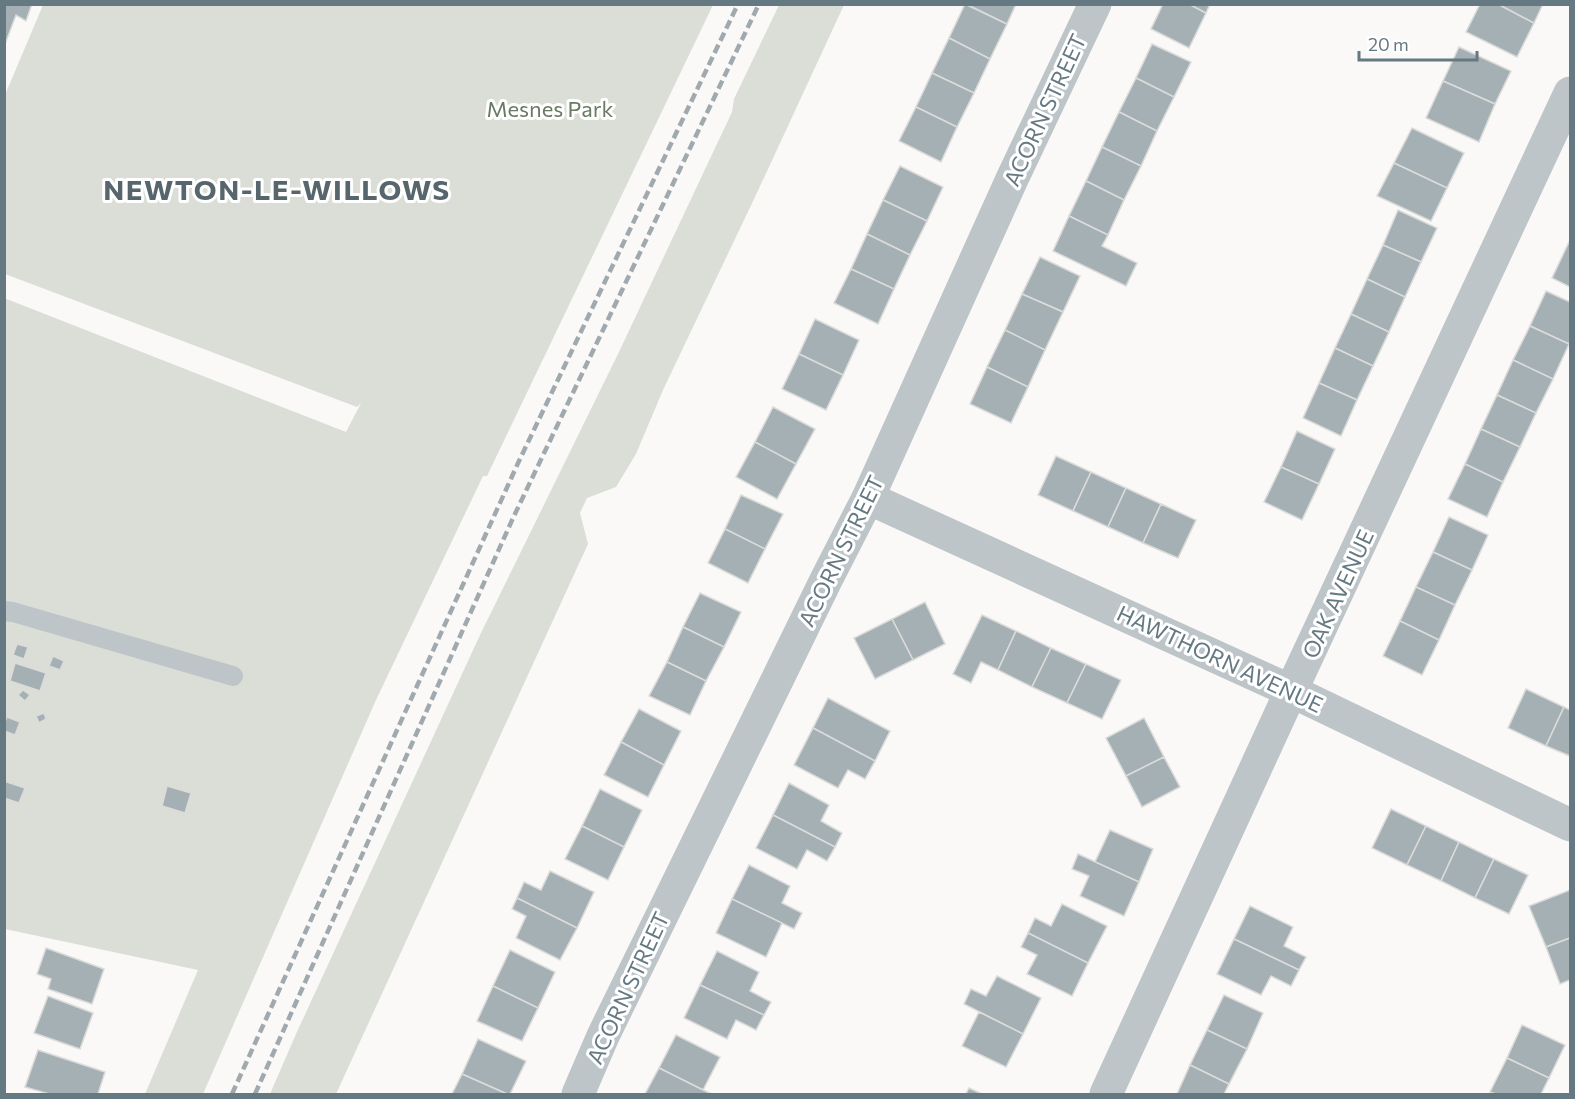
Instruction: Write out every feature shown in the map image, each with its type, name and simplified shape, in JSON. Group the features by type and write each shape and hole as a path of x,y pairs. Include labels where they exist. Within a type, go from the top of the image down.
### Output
{"street":[{"name":"ACORN STREET","path":"578,1095 603,1036 868,498 1012,179 1095,4"},
{"name":"OAK AVENUE","path":"1106,1095 1291,691 1570,93"},
{"name":"HAWTHORN AVENUE","path":"868,498 1291,691 1570,825"}],"lane":[{"path":"4,611 71,628 233,676"}],"green space":[{"name":"Mesnes Park","path":"43,5 713,5 487,476 483,476 376,700 203,1094 145,1094 198,970 5,929 4,298 346,432 361,403 357,407 5,274 5,95"},
{"path":"779,5 844,5 663,390 636,454 616,487 587,498 580,513 588,544 336,1094 270,1094 480,635 618,354 732,112 734,99"}],"building":[{"path":"4,4 32,4 26,21 16,15 4,47"},
{"path":"965,4 1007,24 990,59 949,38"},
{"path":"966,4 1016,4 1007,24"},
{"path":"1163,4 1189,4 1206,13 1189,48 1151,29"},
{"path":"1189,4 1210,4 1206,13"},
{"path":"1480,4 1498,4 1534,23 1517,57 1466,32"},
{"path":"1498,4 1543,4 1534,23"},
{"path":"949,38 990,59 974,93 932,73"},
{"path":"1152,44 1191,62 1174,97 1136,78"},
{"path":"1459,47 1511,71 1495,104 1443,81"},
{"path":"932,73 974,93 957,127 916,107"},
{"path":"1136,78 1174,97 1157,131 1119,112"},
{"path":"1443,81 1495,104 1479,142 1426,118"},
{"path":"916,107 957,127 941,162 899,141"},
{"path":"1119,112 1157,131 1141,166 1102,147"},
{"path":"1412,128 1464,153 1447,188 1394,163"},
{"path":"1102,147 1141,166 1124,200 1086,181"},
{"path":"1394,163 1447,188 1431,221 1377,196"},
{"path":"900,166 943,187 927,221 883,200"},
{"path":"1086,181 1124,200 1108,235 1069,216"},
{"path":"883,200 927,221 910,255 867,234"},
{"path":"1398,210 1437,228 1421,262 1383,245"},
{"path":"1069,216 1108,235 1102,246 1137,263 1126,286 1053,251"},
{"path":"867,234 910,255 894,289 851,269"},
{"path":"1570,242 1570,287 1552,278"},
{"path":"1383,245 1421,262 1405,297 1367,279"},
{"path":"1040,257 1080,276 1063,312 1022,294"},
{"path":"851,269 894,289 878,324 834,303"},
{"path":"1367,279 1405,297 1389,332 1351,314"},
{"path":"1546,291 1570,302 1569,344 1530,326"},
{"path":"1022,294 1063,312 1045,350 1005,330"},
{"path":"1351,314 1389,332 1373,366 1335,348"},
{"path":"815,319 859,340 843,375 799,354"},
{"path":"1530,326 1569,344 1553,379 1513,360"},
{"path":"1005,330 1045,350 1028,387 987,367"},
{"path":"1335,348 1373,366 1357,400 1319,383"},
{"path":"799,354 843,375 826,410 782,389"},
{"path":"1513,360 1553,379 1536,413 1497,395"},
{"path":"987,367 1028,387 1011,423 970,404"},
{"path":"1319,383 1357,400 1341,436 1303,418"},
{"path":"1497,395 1536,413 1520,447 1481,429"},
{"path":"773,407 815,429 796,464 755,442"},
{"path":"1481,429 1520,447 1503,482 1465,464"},
{"path":"1297,431 1335,449 1319,484 1281,467"},
{"path":"755,442 796,464 777,499 736,477"},
{"path":"1056,456 1091,472 1073,511 1038,495"},
{"path":"1465,464 1503,482 1487,517 1448,499"},
{"path":"1281,467 1319,484 1302,520 1264,502"},
{"path":"1091,472 1126,488 1108,527 1073,511"},
{"path":"1126,488 1161,504 1143,543 1108,527"},
{"path":"741,495 783,514 765,549 725,529"},
{"path":"1161,504 1196,520 1178,558 1143,543"},
{"path":"1449,517 1488,535 1472,570 1433,552"},
{"path":"725,529 765,549 748,583 708,563"},
{"path":"1433,552 1472,570 1455,605 1416,587"},
{"path":"1416,587 1455,605 1439,640 1400,621"},
{"path":"700,593 741,612 724,647 683,627"},
{"path":"925,602 945,644 913,660 892,619"},
{"path":"982,615 1016,631 998,670 981,662 971,683 953,674"},
{"path":"892,619 913,660 875,679 854,638"},
{"path":"1400,621 1439,640 1422,675 1383,656"},
{"path":"683,627 724,647 706,681 667,662"},
{"path":"1016,631 1051,648 1032,687 998,670"},
{"path":"17,644 28,647 24,659 13,655"},
{"path":"1051,648 1086,664 1067,703 1032,687"},
{"path":"53,656 64,661 60,670 49,666"},
{"path":"667,662 706,681 690,715 649,696"},
{"path":"15,663 46,673 40,691 10,681"},
{"path":"1086,664 1121,680 1102,719 1067,703"},
{"path":"1526,689 1564,707 1546,746 1508,728"},
{"path":"23,690 30,695 25,701 18,695"},
{"path":"828,698 890,731 875,761 813,728"},
{"path":"1564,707 1570,710 1570,756 1546,746"},
{"path":"639,709 681,731 664,765 621,742"},
{"path":"44,713 46,719 39,723 36,716"},
{"path":"7,717 20,722 15,735 4,731"},
{"path":"1144,718 1164,757 1126,776 1106,738"},
{"path":"813,728 875,761 865,779 848,770 838,788 794,765"},
{"path":"621,742 664,765 648,797 604,775"},
{"path":"1164,757 1180,787 1142,807 1126,776"},
{"path":"4,781 25,788 19,803 4,798"},
{"path":"789,783 829,805 821,821 842,833 835,847 773,815"},
{"path":"167,786 191,793 185,813 162,806"},
{"path":"600,789 642,810 624,847 582,826"},
{"path":"1391,809 1426,826 1407,865 1372,848"},
{"path":"773,815 835,847 827,861 807,850 797,869 756,848"},
{"path":"582,826 624,847 608,880 565,859"},
{"path":"1426,826 1459,842 1441,881 1407,865"},
{"path":"1110,830 1153,849 1139,882 1095,862"},
{"path":"1459,842 1494,859 1475,898 1441,881"},
{"path":"1078,854 1139,882 1124,916 1080,896 1089,876 1072,869"},
{"path":"1494,859 1528,875 1509,914 1475,898"},
{"path":"749,865 790,886 782,903 802,913 794,929 732,899"},
{"path":"550,871 594,892 577,928 517,898 524,882 541,890"},
{"path":"1570,890 1570,938 1546,947 1529,906"},
{"path":"517,898 577,928 560,960 516,938 526,916 512,909"},
{"path":"732,899 782,923 766,957 716,933"},
{"path":"1062,904 1107,926 1088,963 1028,933 1035,918 1051,926"},
{"path":"1250,906 1293,927 1284,946 1306,957 1299,970 1234,939"},
{"path":"1028,933 1088,963 1072,996 1027,974 1037,955 1021,947"},
{"path":"1570,938 1570,980 1560,984 1546,947"},
{"path":"1234,939 1299,970 1291,986 1271,976 1261,995 1217,974"},
{"path":"46,948 104,969 92,1004 48,989 51,979 37,974"},
{"path":"510,950 555,972 538,1008 493,986"},
{"path":"717,951 759,972 750,991 771,1002 764,1015 700,985"},
{"path":"997,976 1041,998 1023,1034 964,1004 971,989 986,996"},
{"path":"700,985 764,1015 756,1030 736,1020 727,1039 684,1018"},
{"path":"493,986 538,1008 522,1041 477,1021"},
{"path":"1224,995 1263,1013 1247,1049 1207,1030"},
{"path":"48,996 93,1013 80,1049 34,1033"},
{"path":"979,1012 1023,1034 1006,1067 962,1046"},
{"path":"1522,1025 1565,1045 1549,1078 1507,1058"},
{"path":"1207,1030 1247,1049 1229,1084 1190,1065"},
{"path":"676,1035 720,1057 703,1090 659,1068"},
{"path":"478,1039 526,1061 510,1094 462,1074"},
{"path":"38,1050 105,1072 98,1094 49,1094 25,1087"},
{"path":"1507,1058 1549,1078 1541,1094 1490,1092"},
{"path":"1190,1065 1229,1084 1224,1094 1177,1094"},
{"path":"659,1068 703,1090 712,1094 645,1094"},
{"path":"462,1074 507,1094 452,1094"},
{"path":"969,1088 982,1094 966,1094"}],"railway":[{"path":"232,1094 519,461 738,4"},
{"path":"255,1094 513,518 759,4"}],"district":[{"name":"NEWTON-LE-WILLOWS","path":"277,190"}]}
